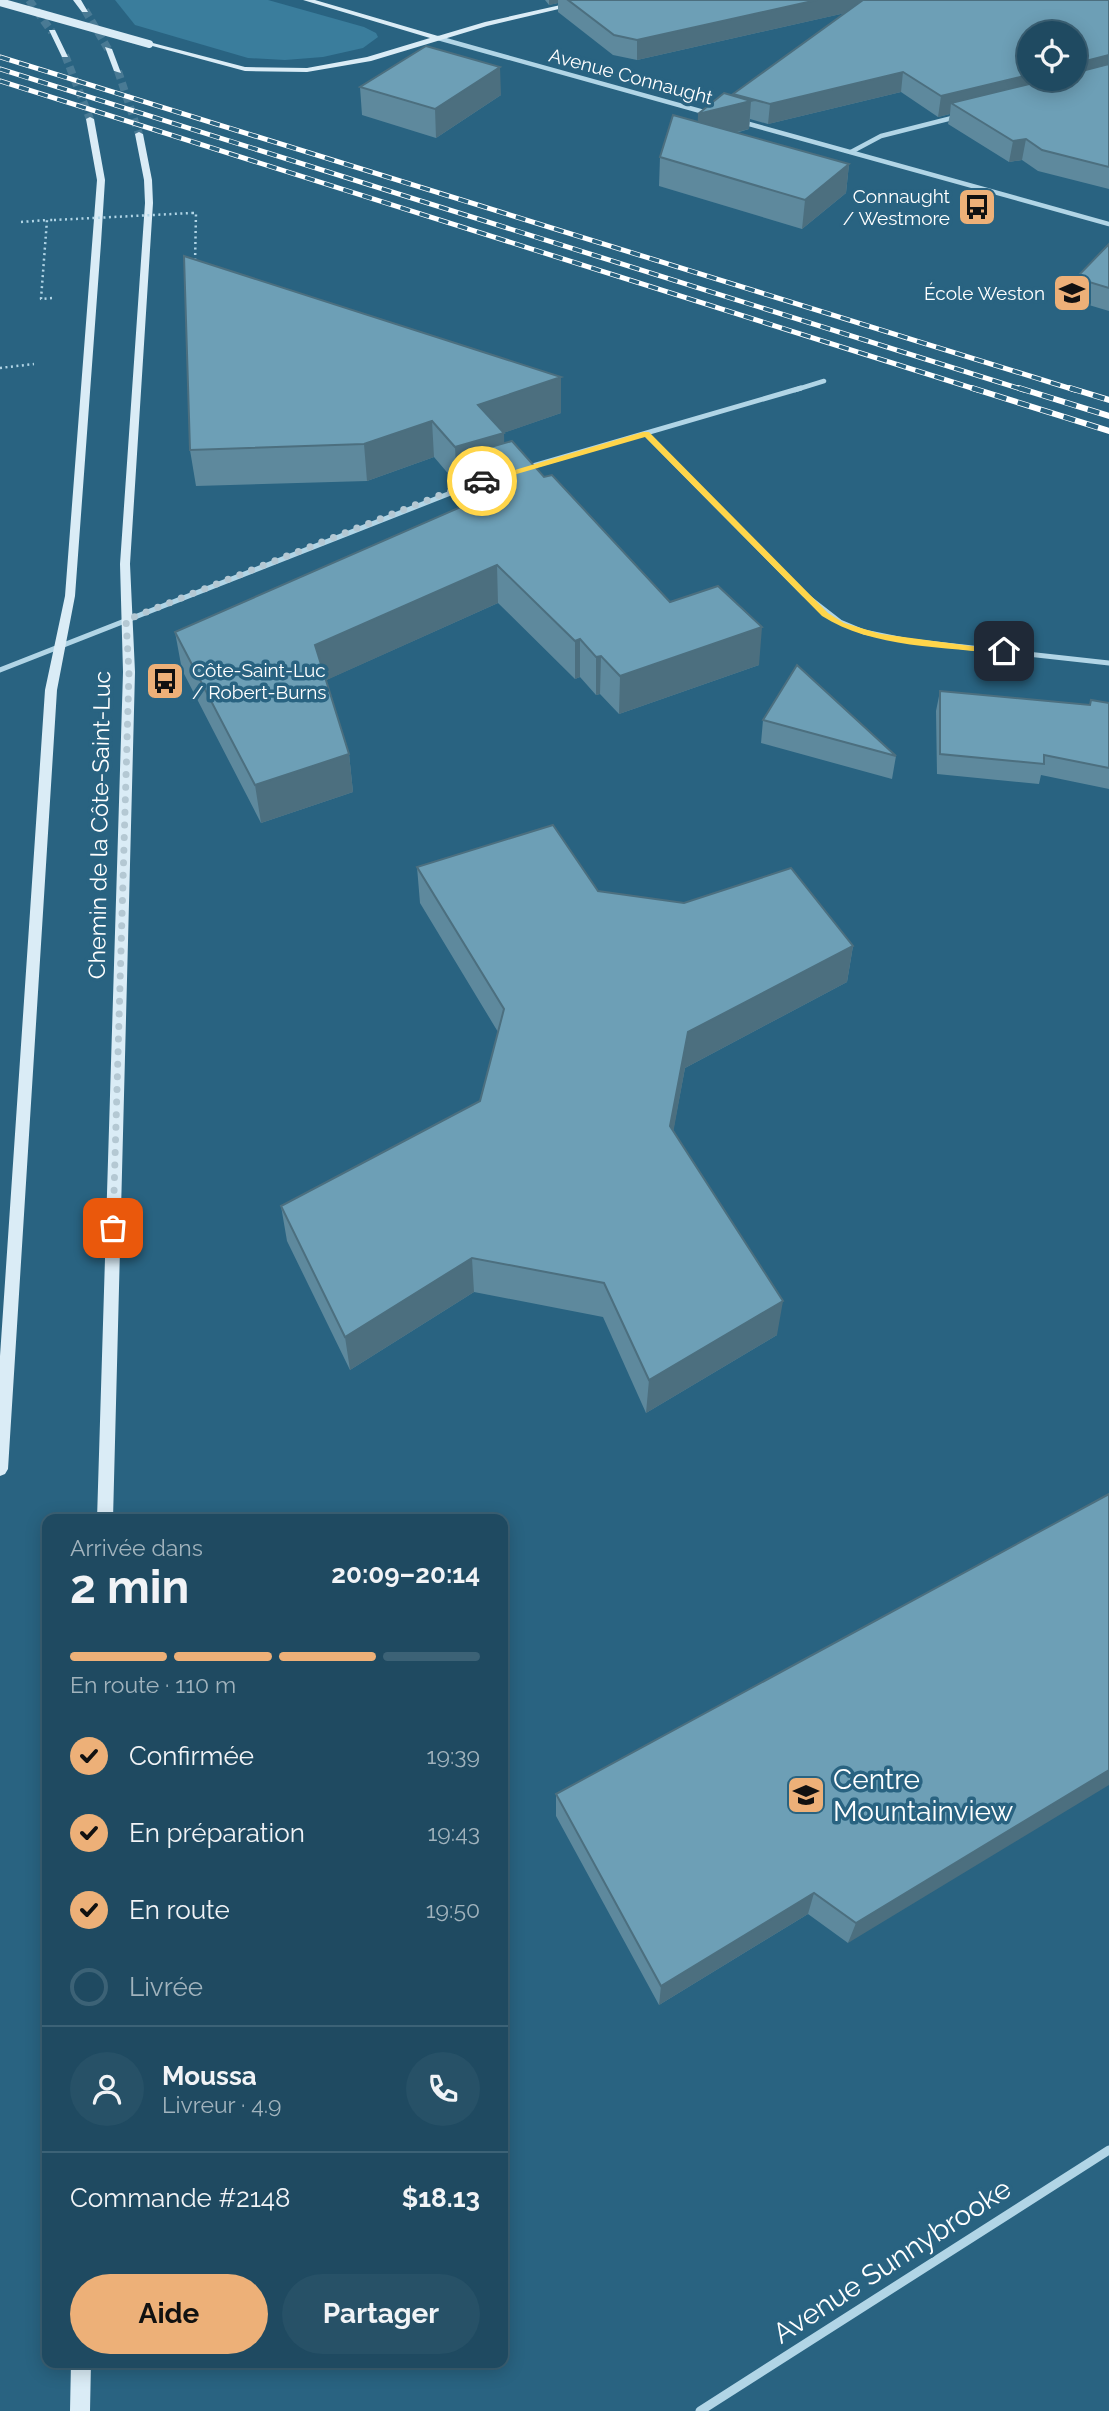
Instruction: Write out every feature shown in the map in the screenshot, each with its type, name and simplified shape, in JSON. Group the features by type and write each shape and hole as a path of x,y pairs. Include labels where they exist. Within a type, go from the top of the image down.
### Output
{"main road":[{"path":"78,0 85,10"},
{"name":"Avenue Connaught","path":"307,0 438,38"},
{"path":"0,2 229,66 286,71 347,64 485,24 593,0"},
{"path":"52,32 65,55"},
{"path":"108,49 118,71"},
{"name":"Chemin de la Côte-Saint-Luc","path":"0,1469 50,704 70,596 97,243 101,180 90,119"},
{"name":"Chemin de la Côte-Saint-Luc","path":"104,1514 129,672 125,564 149,203 148,180 139,134"},
{"path":"80,2411 81,2368"}],"street":[{"name":"Avenue Connaught","path":"438,38 718,116"},
{"path":"852,152 881,136 967,114"},
{"name":"Avenue Connaught","path":"732,119 1109,224"},
{"path":"519,470 824,381"},
{"path":"646,434 818,608 841,625 909,641 1109,663"},
{"path":"0,670 445,493 484,481"},
{"name":"Avenue Sunnybrooke","path":"700,2411 1109,2150"}],"path":[{"path":"21,222 196,213 195,267"},
{"path":"47,220 41,299 52,298"},
{"path":"0,368 34,364"}],"shaded area":[{"path":"115,0 268,0 364,27 378,37 363,48 323,57 285,60 248,58 135,25"}],"building":[{"path":"568,0 817,0 637,40 614,35"},
{"path":"863,0 1109,0 1109,55 1087,61 1087,21 1017,21 1017,78 941,96 903,72 770,104 733,94"},
{"path":"426,46 500,67 435,109 360,87"},
{"path":"1109,64 1109,167 1042,150 1026,139 1013,141 951,103 1017,87 1017,91 1087,91 1087,70"},
{"path":"724,93 751,101 698,114"},
{"path":"673,115 849,164 805,200 660,157"},
{"path":"1109,244 1109,288 1076,278"},
{"path":"184,256 561,377 478,405 504,433 455,447 432,421 364,444 190,450"},
{"path":"512,441 544,477 552,475 670,602 718,586 762,627 620,676 601,656 596,657 580,639 575,641 497,565 315,645 349,754 255,785 175,632 495,492 463,455"},
{"path":"797,665 896,756 763,720"},
{"path":"940,691 1090,705 1091,700 1109,703 1109,768 1044,755 1044,764 940,754"},
{"path":"553,825 598,891 684,903 791,868 853,946 688,1032 670,1126 783,1301 649,1380 604,1283 472,1258 345,1337 281,1206 480,1101 504,1009 417,867"},
{"path":"1109,1494 1109,1770 856,1923 814,1893 661,1986 556,1794"}],"tunnel":[{"path":"29,0 52,32"},
{"path":"85,10 108,49"},
{"path":"65,55 90,119"},
{"path":"118,71 139,134"}],"railway":[{"path":"0,57 1075,390"},
{"path":"0,69 1024,390"},
{"path":"0,81 978,390"},
{"path":"972,388 1109,431"},
{"path":"1019,388 1109,416"},
{"path":"1070,388 1109,400"}],"way so far":[{"path":"113,1228 129,672 126,620 445,493 482,481"}],"place":[{"name":"Connaught / Westmore","path":"977,207"},
{"name":"École Weston","path":"1072,293"},
{"name":"Côte-Saint-Luc / Robert-Burns","path":"165,681"},
{"name":"Centre Mountainview","path":"806,1795"}],"route":[{"path":"482,481 646,434 825,615 841,625 880,636 936,645 1004,651"}]}
